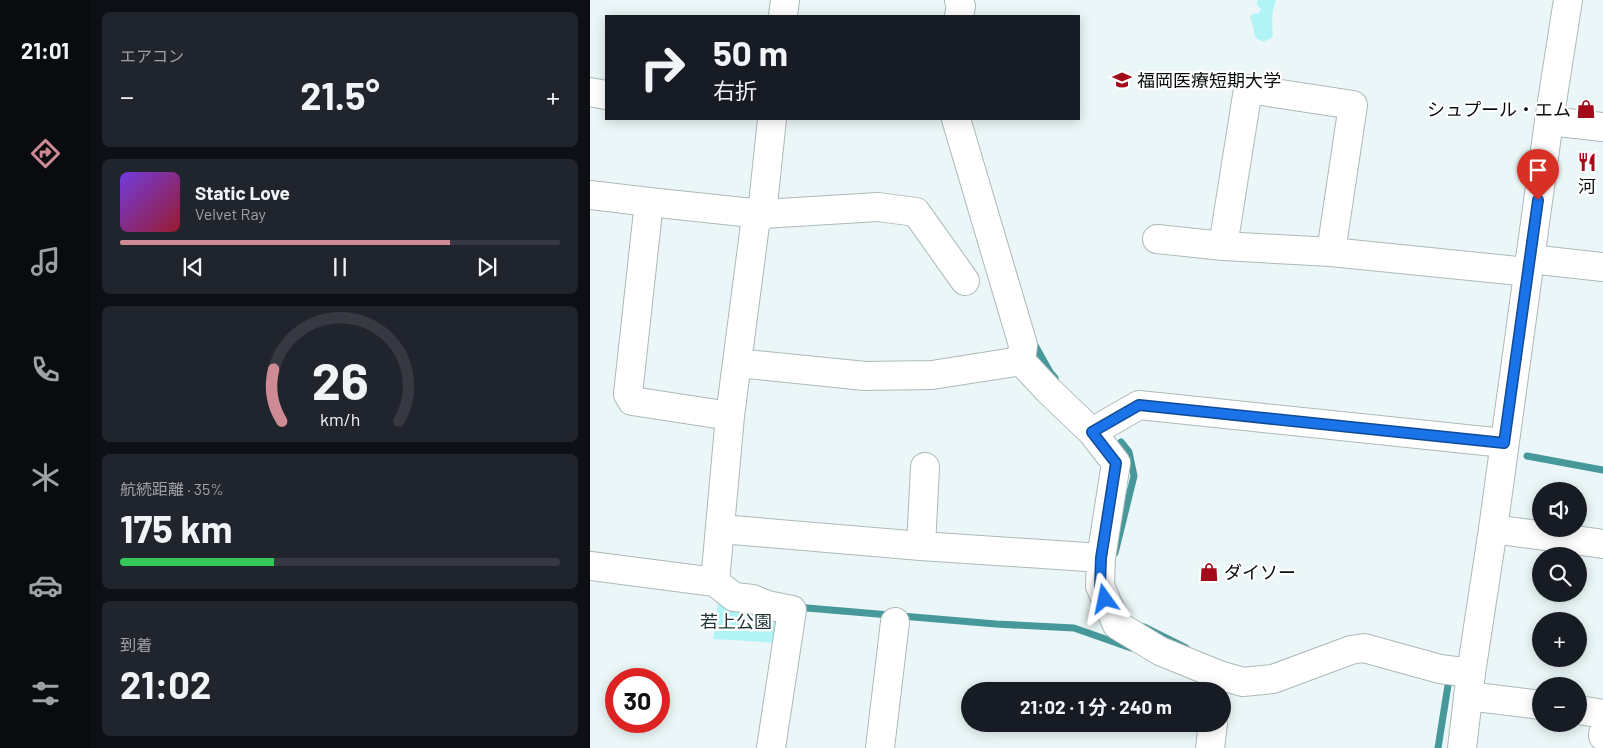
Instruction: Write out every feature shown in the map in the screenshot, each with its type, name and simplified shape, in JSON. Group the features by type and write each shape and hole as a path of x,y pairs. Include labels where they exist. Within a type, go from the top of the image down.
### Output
{"street":[{"path":"783,15 785,0"},
{"path":"959,0 961,6 960,15"},
{"path":"1462,748 1469,684 1493,529 1549,121 1568,0"},
{"path":"1223,246 1248,89 1353,105 1331,252"},
{"path":"590,92 605,95"},
{"path":"724,589 721,529 730,416 755,225 762,214 767,120"},
{"path":"956,120 1023,345 1021,361"},
{"path":"1549,121 1603,127"},
{"path":"590,195 762,214 878,207 916,212 950,272"},
{"path":"649,202 628,394 632,401 730,416"},
{"path":"1157,239 1223,246 1529,266 1603,267"},
{"path":"737,363 865,376 932,375 1021,361"},
{"path":"1021,361 1092,432 1116,463 1101,558 1100,586 1116,625 1216,682"},
{"path":"1092,432 1139,405 1504,443"},
{"path":"921,546 924,467"},
{"path":"721,529 921,546 1101,558"},
{"path":"1493,529 1603,544"},
{"path":"590,566 724,589 768,605 792,610 771,748"},
{"path":"880,748 895,622"},
{"path":"1231,682 1273,679 1351,650 1364,648 1440,669 1469,684 1532,702"},
{"path":"1587,711 1603,714"},
{"path":"1210,748 1212,732"}],"green space":[{"path":"1257,0 1276,0 1272,23 1273,37 1263,42 1255,37 1250,18 1252,14 1259,13 1261,9 1257,5"},
{"name":"若上公園","path":"719,598 783,612 779,643 713,639"}],"waterway":[{"path":"1032,340 1055,378"},
{"path":"1115,553 1134,476 1129,452 1121,442"},
{"path":"1527,456 1603,470"},
{"path":"797,605 807,608 996,624 1074,628 1131,648"},
{"path":"1144,627 1186,648"},
{"path":"1438,748 1449,679"}],"place":[{"name":"福岡医療短期大学","path":"1122,80"},
{"name":"シュプール・エム","path":"1586,109"},
{"name":"河","path":"1587,162"},
{"name":"ダイソー","path":"1209,572"}],"route":[{"path":"1105,599 1100,586 1101,558 1116,463 1092,432 1139,405 1504,443 1538,200"}]}
